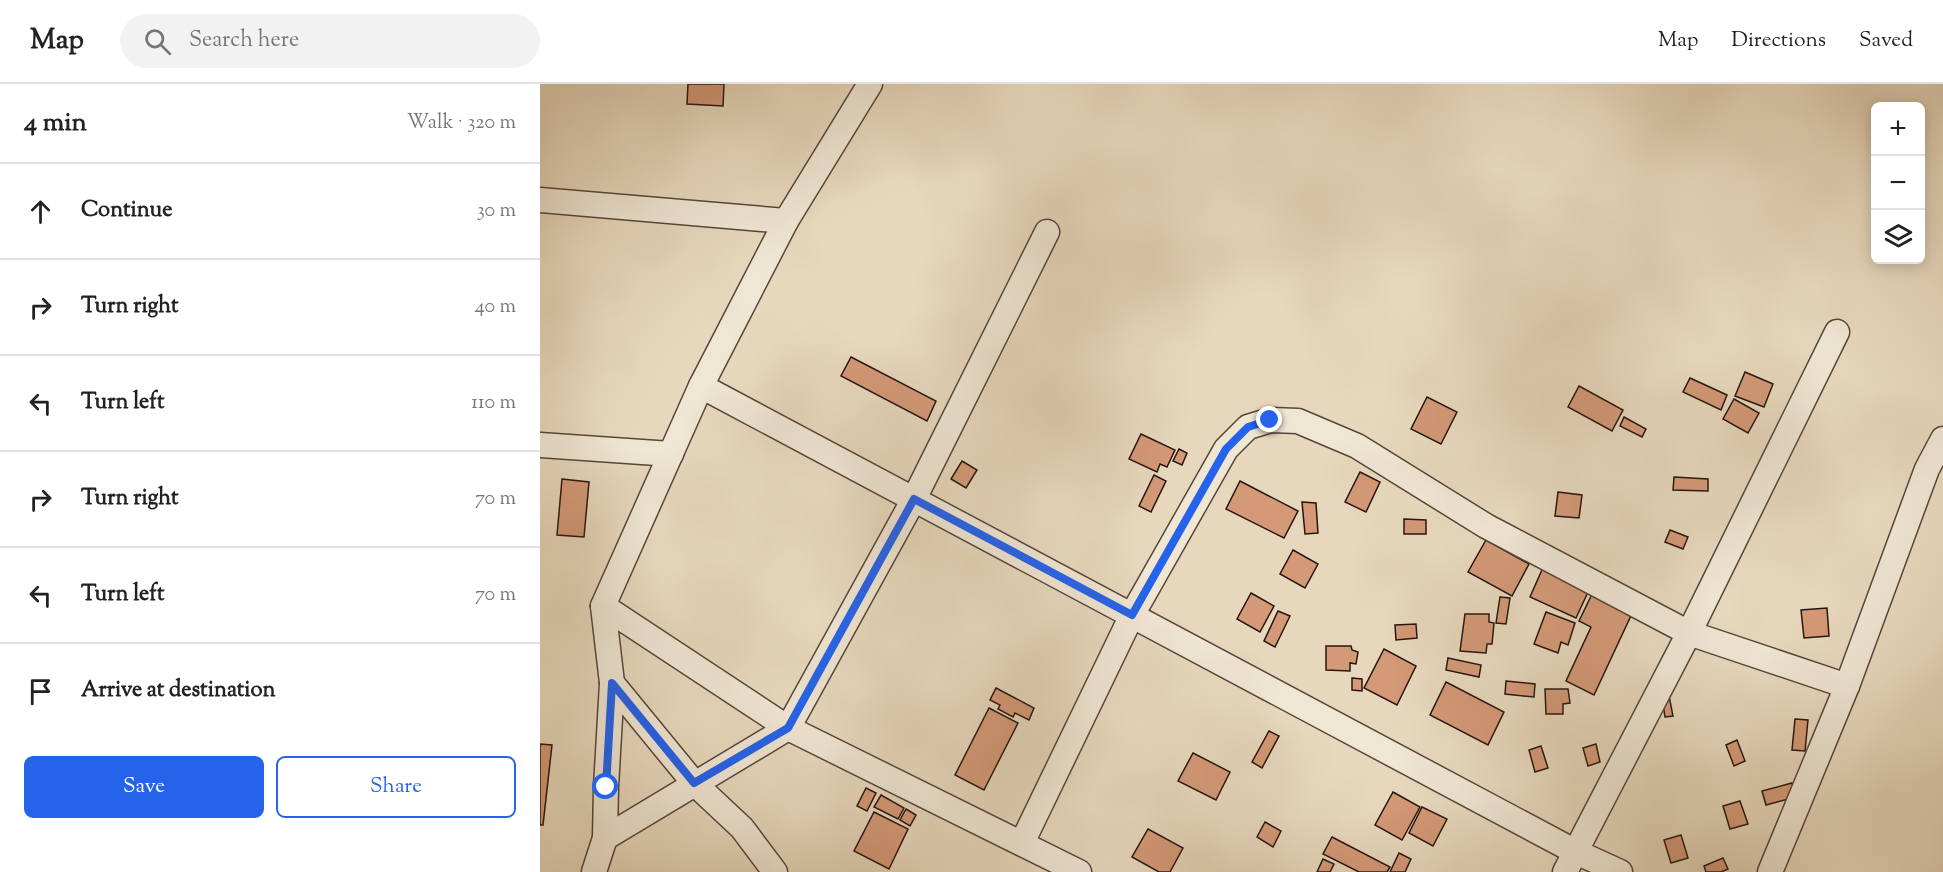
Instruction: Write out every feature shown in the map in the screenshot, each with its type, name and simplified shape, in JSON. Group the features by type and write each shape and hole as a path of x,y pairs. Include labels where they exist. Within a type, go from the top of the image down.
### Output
{"street":[{"path":"594,872 605,838 612,683 603,606 701,386 786,221 870,84"},
{"path":"540,200 786,221"},
{"path":"605,838 788,728 914,499 1047,232"},
{"path":"1570,862 1689,633 1837,332"},
{"path":"701,386 1132,615 1570,862 1620,872"},
{"path":"1022,843 1132,615 1226,449 1248,427 1270,420 1298,422 1357,446 1486,526 1689,633 1847,686"},
{"path":"1770,872 1847,686 1927,469 1943,439"},
{"path":"540,445 671,454"},
{"path":"603,606 788,728 1079,872"},
{"path":"612,683 694,783 742,828 775,872"}],"building":[{"path":"688,84 724,84 723,106 687,104"},
{"path":"851,357 936,401 927,421 841,376"},
{"path":"1745,372 1773,384 1764,407 1735,396"},
{"path":"1690,378 1727,395 1721,410 1683,392"},
{"path":"1579,386 1623,410 1612,431 1568,407"},
{"path":"1427,397 1457,412 1441,444 1411,429"},
{"path":"1734,399 1759,413 1748,433 1723,419"},
{"path":"1624,417 1646,429 1642,437 1620,426"},
{"path":"1141,434 1175,450 1167,467 1160,464 1157,472 1129,459"},
{"path":"1179,449 1187,453 1182,465 1173,461"},
{"path":"962,461 977,470 966,488 951,479"},
{"path":"1360,472 1380,482 1366,512 1345,502"},
{"path":"1154,475 1166,481 1151,512 1139,506"},
{"path":"1674,477 1708,479 1708,491 1673,490"},
{"path":"562,479 589,482 584,537 557,535"},
{"path":"1240,481 1298,511 1284,538 1226,509"},
{"path":"1558,492 1582,495 1579,518 1555,516"},
{"path":"1302,502 1316,503 1318,533 1305,534"},
{"path":"1404,519 1426,520 1426,534 1404,534"},
{"path":"1670,530 1688,537 1683,549 1665,542"},
{"path":"1486,540 1529,564 1512,596 1468,572"},
{"path":"1293,550 1318,564 1305,588 1280,574"},
{"path":"1545,563 1588,592 1576,618 1530,597"},
{"path":"1595,588 1635,607 1594,695 1566,681 1591,627 1579,621"},
{"path":"1251,593 1274,606 1260,632 1237,619"},
{"path":"1500,597 1510,598 1506,624 1496,623"},
{"path":"1827,608 1829,636 1804,638 1801,610"},
{"path":"1278,611 1290,616 1275,647 1264,641"},
{"path":"1546,612 1575,623 1568,645 1561,642 1558,653 1534,644"},
{"path":"1465,614 1489,614 1489,622 1494,623 1492,644 1487,644 1486,653 1460,651"},
{"path":"1416,624 1417,638 1396,640 1395,625"},
{"path":"1326,646 1351,646 1352,650 1358,652 1356,664 1350,663 1350,671 1326,670"},
{"path":"1384,649 1416,666 1397,705 1364,688"},
{"path":"1448,658 1481,665 1479,677 1446,670"},
{"path":"1352,678 1362,679 1362,691 1352,690"},
{"path":"1506,681 1535,684 1534,697 1505,694"},
{"path":"1446,682 1504,712 1488,745 1430,715"},
{"path":"996,688 1034,708 1029,720 1015,713 1013,717 998,709 1000,705 990,700"},
{"path":"1545,689 1568,689 1570,703 1563,704 1563,714 1546,714"},
{"path":"1669,696 1673,716 1665,717 1662,697"},
{"path":"989,708 1018,723 984,790 955,775"},
{"path":"1795,719 1808,720 1805,751 1792,750"},
{"path":"1269,731 1279,736 1262,768 1252,762"},
{"path":"1737,740 1745,761 1734,766 1726,745"},
{"path":"540,744 552,745 543,825 540,825"},
{"path":"1596,744 1600,762 1588,766 1583,748"},
{"path":"1541,746 1548,768 1535,772 1529,750"},
{"path":"1193,753 1230,772 1216,800 1178,781"},
{"path":"1792,783 1796,797 1766,805 1762,791"},
{"path":"866,788 876,793 867,811 857,806"},
{"path":"1393,792 1420,807 1402,840 1375,825"},
{"path":"881,795 904,808 898,819 874,807"},
{"path":"1740,801 1748,824 1730,829 1723,806"},
{"path":"1422,807 1447,819 1433,846 1409,833"},
{"path":"906,809 916,815 910,826 900,820"},
{"path":"874,812 908,829 889,869 854,851"},
{"path":"1265,822 1281,831 1273,847 1257,837"},
{"path":"1148,829 1183,848 1170,872 1159,872 1132,857"},
{"path":"1681,835 1688,858 1671,863 1664,840"},
{"path":"1332,837 1390,867 1387,872 1359,872 1323,854"},
{"path":"1399,853 1411,859 1405,872 1390,872"},
{"path":"1723,858 1728,869 1721,872 1706,872 1704,866"},
{"path":"1323,859 1334,864 1330,872 1317,872"}],"route":[{"path":"606,787 612,683 694,783 788,728 914,499 1132,615 1226,449 1248,427 1270,420"}]}
